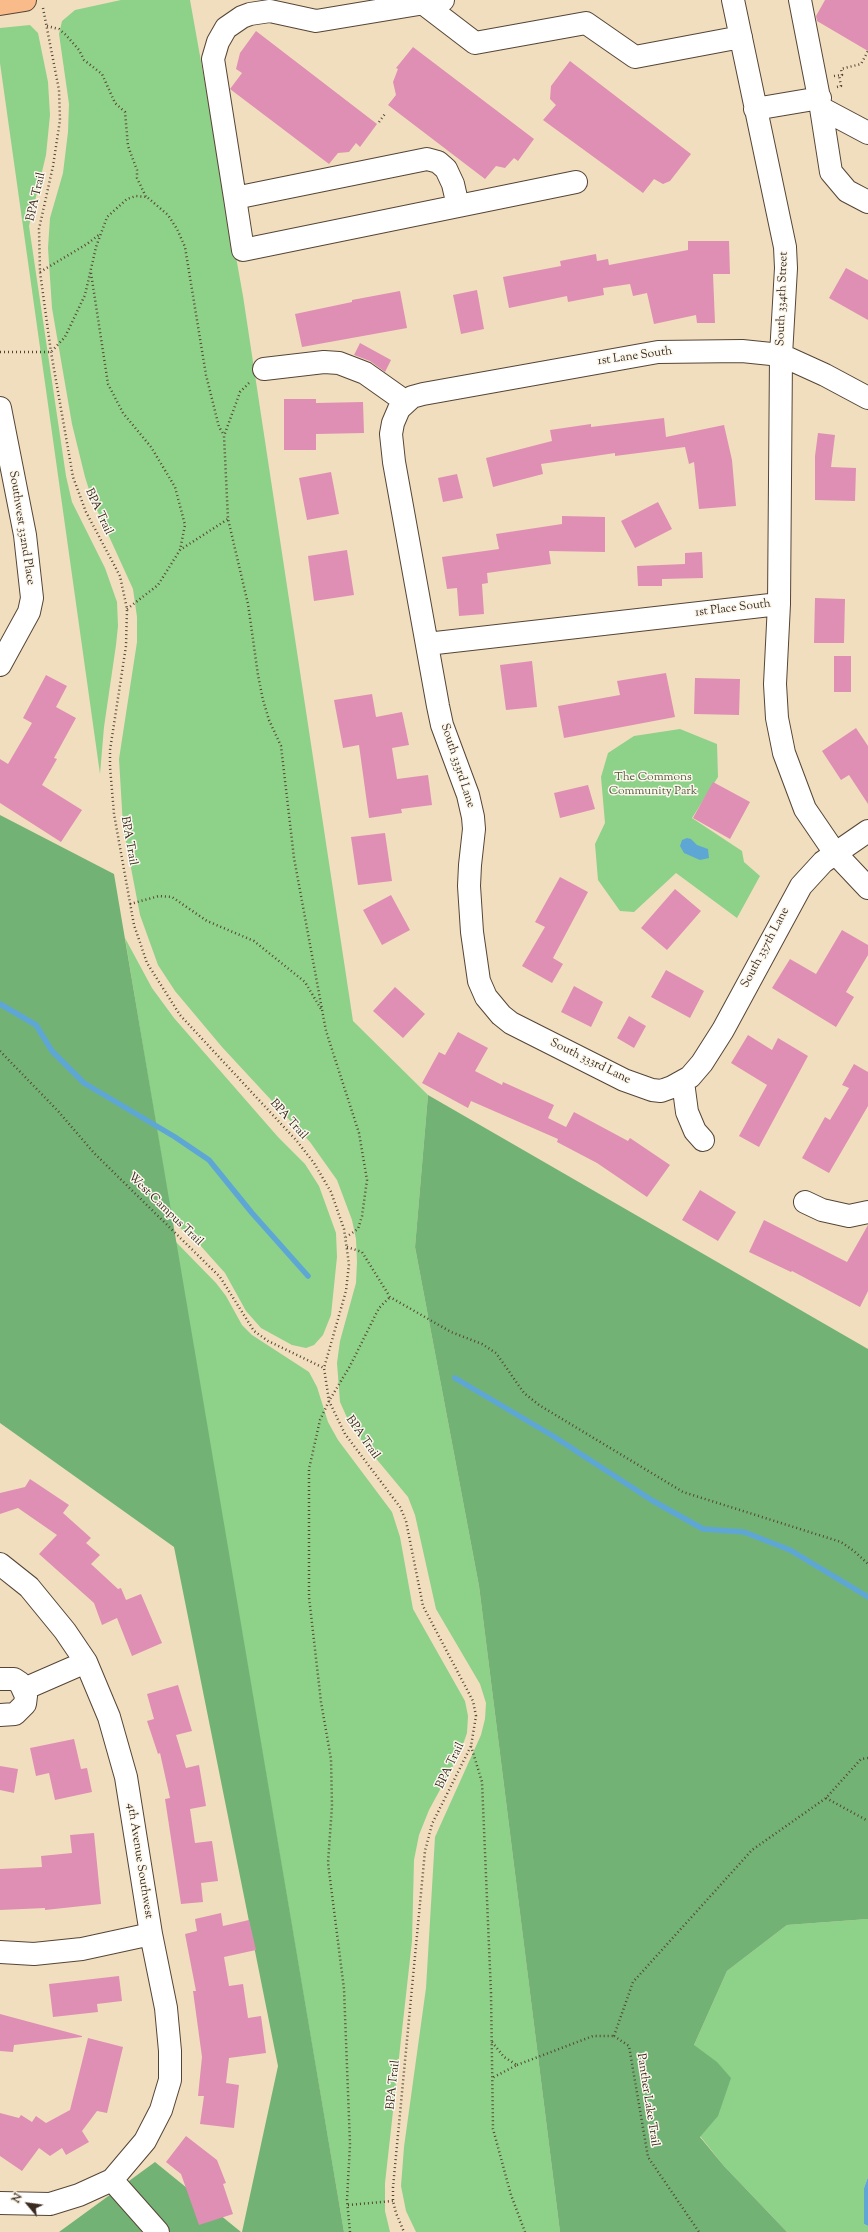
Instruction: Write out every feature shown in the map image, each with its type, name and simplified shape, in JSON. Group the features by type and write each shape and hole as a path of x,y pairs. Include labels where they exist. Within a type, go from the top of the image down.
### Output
{"main road":[{"path":"0,4 25,0"}],"street":[{"name":"South 334th Street","path":"733,0 785,247 786,268 781,355 779,604"},
{"path":"800,0 821,103 831,172 847,191 868,202"},
{"path":"576,182 243,250 213,59 218,42 226,28 242,17 270,11 316,20 431,1 475,43 586,23 635,57 741,38"},
{"path":"755,108 821,103 868,133"},
{"path":"235,198 427,159 438,162 446,169 454,184 458,206"},
{"name":"1st Lane South","path":"402,405 424,394 658,352 734,351 781,355 825,375 868,398"},
{"path":"264,369 324,362 339,364 365,373 402,405"},
{"name":"South 333rd Lane","path":"402,405 393,423 392,447 442,725 468,795 473,817 474,829 470,865 472,932 479,981 486,997 501,1015 511,1023 624,1080 652,1090 661,1091 683,1082"},
{"name":"Southwest 332nd Place","path":"0,408 25,535 32,598 29,612 0,665"},
{"name":"1st Place South","path":"427,644 779,604 775,684 777,718 784,753 805,809 835,852 868,888"},
{"name":"South 337th Lane","path":"683,1082 702,1063 723,1030 794,897 814,871 835,852 868,831"},
{"path":"683,1082 687,1112 695,1131 704,1140"},
{"path":"805,1202 822,1210 848,1216 868,1212"},
{"name":"4th Avenue Southwest","path":"0,1564 29,1587 65,1631 86,1662 109,1717 126,1777 151,1934 166,2008 170,2051 170,2080 161,2110 145,2141 112,2180"},
{"path":"24,1689 86,1662"},
{"path":"0,1679 14,1679 24,1689 25,1704 20,1710 7,1716 0,1715"},
{"path":"0,1952 34,1954 82,1949 151,1934"},
{"path":"0,2203 50,2204 79,2196 112,2180 158,2232"}],"path":[{"name":"BPA Trail","path":"45,17 59,90 60,120 53,166 39,229 40,272 51,352 74,477 86,512 120,576 127,609 126,646 110,750 110,767 114,814 130,904 140,946 156,979 180,1015 296,1140 314,1163 331,1192 346,1237 348,1277 324,1368 329,1401 345,1434 400,1507 409,1536 423,1606 473,1701 476,1716 471,1746 432,1824 425,1851 414,1987 395,2159 393,2201 404,2232"},
{"path":"46,26 59,29 79,50 84,60 102,74 115,103 125,112 128,146 137,170 137,178 147,197 168,215 177,229 185,247 206,376 219,427 224,436"},
{"path":"379,122 385,114"},
{"path":"0,352 51,352 65,337 85,295 100,234 107,217 126,199 136,196 147,197"},
{"path":"40,272 88,244 100,234"},
{"path":"91,271 108,384 123,413 151,447 175,487 185,526 180,550 158,585 127,609"},
{"path":"264,369 240,392 224,436 225,488 228,519 248,604 263,700 283,753 294,858 326,1031 359,1133 367,1180 362,1216 358,1229 346,1237"},
{"path":"180,550 228,519"},
{"path":"130,904 159,896 172,897 207,921 254,941 305,982 322,1011"},
{"name":"West Campus Trail","path":"0,1050 58,1111 94,1153 220,1277 254,1331 268,1341 324,1368"},
{"path":"347,1247 362,1252 390,1298 451,1332 482,1344 496,1353 524,1393 539,1405 683,1492 841,1542 854,1551 868,1564"},
{"path":"350,2232 348,2205 350,2144 344,1989 328,1863 332,1806 331,1759 321,1702 309,1590 309,1469 320,1420 329,1401 350,1366 379,1308 390,1298"},
{"path":"471,1746 482,1782 492,2041 493,2130 511,2195 525,2232"},
{"path":"492,2078 517,2065 593,2036 614,2036 633,1982 752,1850 826,1798 861,1759 868,1758"},
{"path":"826,1798 868,1821"},
{"name":"Panther Lake Trail","path":"614,2036 629,2046 648,2156 699,2232"},
{"path":"492,2041 504,2057 517,2065"},
{"path":"348,2205 393,2201"}],"green space":[{"path":"121,0 190,0 243,296 353,1021 428,1095 415,1247 479,1586 560,2232 416,2232 406,2211 401,2186 404,2147 426,1988 435,1837 481,1735 485,1719 486,1703 480,1684 436,1609 415,1515 408,1497 364,1444 349,1422 340,1402 337,1363 340,1341 356,1283 357,1262 356,1239 352,1220 337,1180 310,1142 222,1047 175,991 158,965 140,915 123,826 119,759 137,642 137,617 133,589 92,499 72,424 52,308 48,248 50,218 63,173 68,132 69,104 59,34 62,21 75,10"},
{"path":"30,25 38,33 48,82 50,115 46,155 29,226 66,476 72,502 105,568 117,602 118,626 104,727 100,774 0,63 0,28"},
{"name":"The Commons Community Park","path":"680,729 717,744 718,777 692,818 742,851 744,862 760,876 737,918 676,873 634,912 620,911 598,880 595,844 605,823 601,777 608,753 634,736"},
{"path":"0,815 114,874 344,2232 242,2232 278,2066 174,1547 0,1423"},
{"path":"125,938 152,988 174,1018 278,1137 305,1164 319,1186 336,1233 337,1257 331,1315 323,1335 314,1345 306,1348 292,1345 261,1328 246,1311 225,1273 199,1244 172,1221"},
{"path":"428,1095 868,1349 868,1919 787,1925 727,1971 694,2045 717,2062 731,2078 718,2116 700,2137 724,2166 787,2232 560,2232 479,1586 415,1247"},
{"path":"175,1241 216,1283 226,1296 242,1325 252,1335 309,1372 317,1387 328,1422 338,1440 392,1512 400,1537 413,1609 465,1701 468,1716 467,1733 460,1753 429,1810 419,1835 414,1860 412,1941 385,2183 385,2211 390,2232 344,2232"},
{"path":"868,1919 868,2177 864,2188 864,2224 868,2226 868,2232 787,2232 724,2166 700,2136 717,2116 694,2045 727,1971 787,1925"},
{"path":"155,2162 241,2232 59,2232"}],"water":[{"path":"687,838 691,839 697,845 708,849 709,858 700,860 684,853 680,846 682,840"},
{"path":"868,2177 868,2226 864,2224 864,2188"}],"building":[{"path":"825,0 868,0 868,51 817,21 816,16"},
{"path":"256,31 377,124 360,147 356,143 349,152 338,153 329,164 230,89 242,73 236,69 240,53"},
{"path":"413,47 534,139 518,161 514,158 505,168 496,166 485,179 388,105 396,95 393,82 398,69 396,68"},
{"path":"570,61 691,154 670,181 663,184 654,179 643,193 543,120 556,105 550,99 551,86"},
{"path":"688,241 729,241 730,274 713,274 715,323 697,323 696,315 654,324 647,293 633,296 630,284 603,288 604,295 568,302 567,296 509,308 503,277 561,266 560,261 596,254 597,261 608,259 609,265 688,250"},
{"path":"846,268 868,280 868,320 829,298"},
{"path":"477,290 484,329 461,334 453,295"},
{"path":"400,291 407,328 302,347 295,314 352,302 352,300"},
{"path":"360,343 391,360 385,372 370,361 354,355"},
{"path":"284,399 316,399 316,403 363,402 364,433 316,434 316,450 284,450"},
{"path":"664,418 666,437 724,425 732,460 736,506 699,509 694,462 689,464 685,447 615,456 615,453 541,464 543,474 493,487 486,458 552,441 550,430 591,424 591,427"},
{"path":"818,433 835,435 831,467 856,468 855,501 815,500 815,456"},
{"path":"331,472 339,514 307,520 299,478"},
{"path":"457,474 463,498 443,502 438,478"},
{"path":"658,502 672,529 635,548 621,521"},
{"path":"562,516 605,517 605,552 549,551 551,564 487,573 488,583 482,584 484,614 459,616 457,588 447,589 442,557 499,549 496,534 562,524"},
{"path":"347,550 354,595 314,601 308,556"},
{"path":"702,552 703,578 662,579 662,586 638,586 637,566 685,564 685,553"},
{"path":"815,598 845,599 844,643 814,643"},
{"path":"834,656 851,656 851,692 834,692"},
{"path":"532,661 537,707 506,710 500,665"},
{"path":"666,673 675,717 564,738 558,706 620,695 617,681"},
{"path":"46,675 67,686 56,707 76,718 54,758 57,759 42,785 82,810 61,842 0,803 0,759 8,764 32,723 23,718"},
{"path":"695,678 740,679 739,715 694,714"},
{"path":"372,694 376,717 402,712 409,745 392,748 397,779 428,775 432,805 401,809 402,813 369,818 359,745 343,748 334,700"},
{"path":"856,728 868,746 868,804 849,775 841,780 822,751"},
{"path":"713,782 750,802 730,839 693,818"},
{"path":"588,785 595,809 560,818 554,793"},
{"path":"385,833 392,881 358,885 351,837"},
{"path":"560,877 588,892 553,958 563,964 552,983 522,966 545,927 535,922"},
{"path":"675,889 701,911 667,950 641,928"},
{"path":"391,895 410,930 382,945 363,910"},
{"path":"842,930 868,945 868,955 846,992 854,997 836,1027 772,988 790,959 816,974"},
{"path":"666,970 704,991 690,1018 651,997"},
{"path":"574,986 603,1002 591,1027 561,1012"},
{"path":"395,987 425,1014 403,1038 373,1011"},
{"path":"629,1016 646,1026 634,1048 617,1038"},
{"path":"458,1032 488,1048 475,1071 502,1085 503,1082 554,1105 548,1118 566,1127 574,1112 628,1141 630,1138 670,1165 647,1197 597,1163 557,1142 558,1139 471,1101 468,1108 422,1083 439,1052 445,1055"},
{"path":"748,1035 772,1050 778,1038 808,1056 759,1147 739,1136 767,1085 731,1063"},
{"path":"854,1064 868,1072 868,1106 829,1173 802,1158 825,1117 830,1120 849,1088 842,1085"},
{"path":"700,1190 736,1212 718,1241 682,1220"},
{"path":"764,1220 847,1262 868,1225 868,1291 860,1307 792,1271 791,1272 749,1252"},
{"path":"30,1479 69,1505 63,1513 91,1538 86,1543 100,1555 91,1564 118,1589 121,1588 126,1600 141,1594 162,1643 132,1656 117,1618 102,1625 94,1603 39,1554 57,1535 18,1508 0,1514 0,1493 25,1487"},
{"path":"178,1685 192,1731 176,1735 186,1768 199,1765 206,1806 190,1809 195,1843 212,1841 218,1881 201,1883 203,1902 181,1904 165,1799 170,1798 160,1753 158,1754 147,1721 154,1719 147,1694"},
{"path":"74,1739 81,1769 87,1768 92,1792 55,1800 49,1773 36,1776 30,1748"},
{"path":"0,1766 18,1769 14,1793 0,1790"},
{"path":"94,1833 101,1904 45,1910 45,1908 0,1910 0,1869 42,1867 41,1856 72,1853 70,1835"},
{"path":"221,1913 223,1926 249,1920 256,1950 224,1957 229,1986 243,1984 248,2018 261,2016 266,2053 229,2058 226,2083 239,2085 234,2128 200,2124 204,2096 198,2096 202,2057 193,1991 196,1991 185,1934 197,1931 195,1919"},
{"path":"119,1976 122,2001 97,2004 98,2012 53,2017 49,1984"},
{"path":"0,2014 82,2037 14,2045 13,2052 0,2051"},
{"path":"88,2038 123,2047 107,2113 97,2111 82,2131 89,2142 66,2155 62,2148 50,2156 39,2148 22,2171 0,2156 0,2113 19,2118 21,2115 32,2122 36,2116 46,2123 70,2110"},
{"path":"186,2136 217,2160 226,2183 223,2184 233,2214 199,2225 181,2174 166,2162"}],"waterway":[{"path":"0,1004 36,1025 52,1051 84,1083 175,1137 209,1160 252,1213 308,1276"},
{"path":"455,1378 553,1436 653,1501 703,1529 744,1532 790,1550 868,1597"}]}
